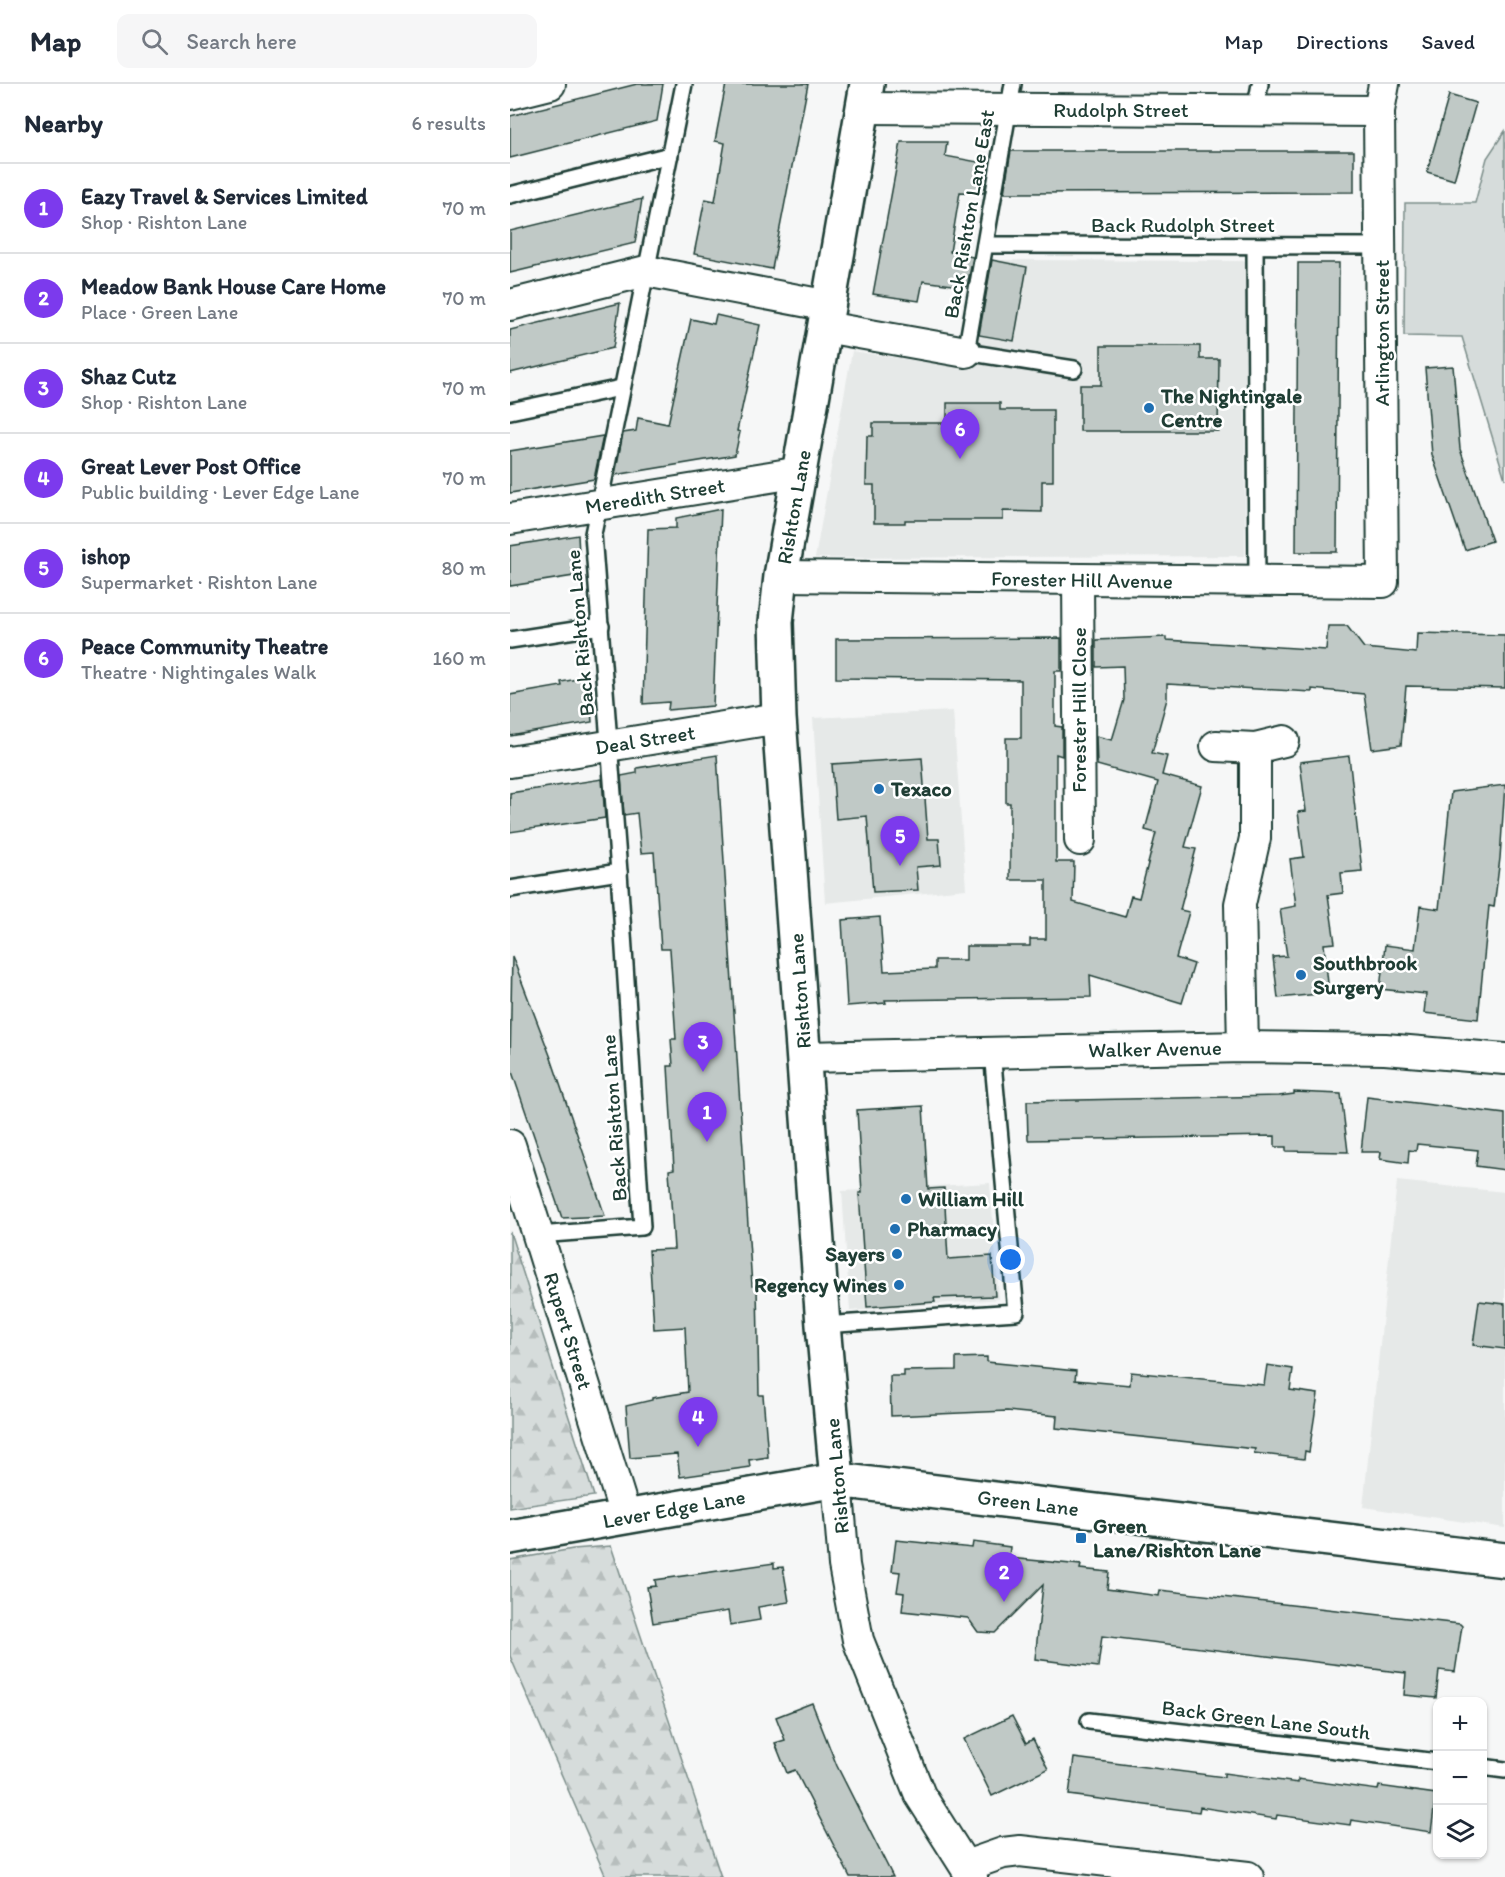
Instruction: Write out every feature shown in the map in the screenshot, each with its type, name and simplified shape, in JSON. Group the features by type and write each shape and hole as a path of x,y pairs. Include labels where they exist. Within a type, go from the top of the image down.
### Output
{"street":[{"path":"510,94 550,84"},
{"name":"Rudolph Street","path":"865,96 1381,98"},
{"name":"Rishton Lane","path":"865,96 781,576 776,622 779,718 806,1057 823,1325 844,1565 858,1640 920,1795 969,1872"},
{"name":"Arlington Street","path":"1381,98 1383,582"},
{"path":"510,305 645,271 966,352"},
{"name":"Meredith Street","path":"510,519 801,472"},
{"name":"Forester Hill Avenue","path":"781,576 1383,582"},
{"name":"Forester Hill Close","path":"1078,580 1080,840"},
{"name":"Deal Street","path":"510,762 779,718"},
{"path":"1216,746 1256,748 1284,741"},
{"path":"1243,1047 1240,904 1255,838 1256,748"},
{"name":"Walker Avenue","path":"806,1057 1243,1047 1384,1049 1505,1059"},
{"name":"Rupert Street","path":"510,1145 538,1235 610,1520"},
{"name":"Lever Edge Lane","path":"510,1537 837,1480"},
{"name":"Green Lane","path":"837,1480 1505,1560"},
{"path":"969,1872 1003,1853 1020,1851 1248,1877"}],"lane":[{"name":"Back Rishton Lane","path":"538,1235 642,1227 619,872 593,534 684,84"},
{"name":"Back Rishton Lane East","path":"966,352 1011,97"},
{"path":"510,195 670,155"},
{"name":"Back Rudolph Street","path":"985,245 1381,246"},
{"path":"1256,246 1257,582"},
{"path":"966,352 1074,369"},
{"path":"510,411 621,388"},
{"path":"510,640 601,626"},
{"path":"510,889 619,872"},
{"path":"823,1325 1016,1312 992,1052"},
{"name":"Back Green Lane South","path":"1089,1721 1433,1762"},
{"path":"1487,1768 1505,1770"}],"shaded area":[{"path":"992,260 1245,261 1245,556 815,558 852,351 972,369"},
{"path":"953,711 966,889 825,903 813,718"},
{"path":"1397,1181 1505,1192 1505,1528 1363,1507"},
{"path":"990,1183 999,1299 850,1311 842,1191"}],"green space":[{"path":"1505,131 1505,479 1462,337 1404,336 1405,203 1475,203 1487,158"},
{"path":"510,1232 594,1496 510,1508"},
{"path":"611,1546 721,1877 606,1877 510,1656 510,1560 573,1549"}],"building":[{"path":"637,84 663,84 657,121 510,158 510,116"},
{"path":"726,84 808,84 772,269 694,254 705,199 715,201 725,143 715,141"},
{"path":"1449,95 1476,103 1454,180 1427,172"},
{"path":"901,142 947,142 945,156 989,164 984,193 960,192 950,252 973,257 967,287 923,281 919,301 873,294"},
{"path":"1011,151 1354,151 1354,192 1004,193"},
{"path":"642,199 635,243 510,273 510,231"},
{"path":"992,260 1027,267 1014,341 979,335"},
{"path":"1298,263 1339,263 1337,552 1296,552"},
{"path":"620,303 613,348 510,373 510,330"},
{"path":"716,315 760,325 737,431 740,432 735,455 615,475 623,433 636,431 638,418 668,424 691,319 714,324"},
{"name":"The Nightingale Centre","path":"1101,346 1200,346 1200,359 1219,359 1218,431 1080,431 1080,385 1101,385"},
{"path":"1453,366 1460,449 1492,541 1465,550 1432,455 1425,368"},
{"path":"947,403 1000,403 1000,410 1053,410 1053,481 1042,481 1042,512 1003,511 1003,520 905,520 905,523 874,523 874,485 866,485 867,436 873,436 873,423 947,423"},
{"path":"603,436 594,479 510,493 510,451"},
{"path":"721,509 713,706 668,710 669,702 643,704 648,529 676,528 676,518"},
{"path":"578,535 580,575 510,586 510,546"},
{"path":"1328,626 1347,626 1364,648 1416,653 1417,633 1505,635 1505,688 1406,686 1401,745 1372,749 1364,694 1312,689 1312,692 1167,684 1167,699 1152,753 1167,756 1162,775 1202,786 1185,847 1196,849 1180,910 1189,912 1176,958 1194,964 1182,1003 1090,975 1091,997 885,1000 886,1003 847,1006 842,920 880,917 884,971 935,969 935,960 966,960 966,946 1030,946 1030,939 1046,939 1046,880 1010,880 1010,803 1006,803 1006,738 1021,738 1021,680 836,678 836,639 1061,638 1061,671 1055,671 1055,726 1062,727 1062,756 1056,754 1056,862 1074,862 1073,902 1125,917 1131,896 1139,898 1156,833 1145,830 1158,782 1097,765 1096,736 1112,740 1124,700 1123,666 1096,667 1096,640 1166,637 1166,640 1326,650"},
{"path":"588,677 592,722 510,736 510,695 562,686 561,682"},
{"path":"717,755 752,1286 757,1286 759,1395 763,1395 768,1457 749,1460 750,1467 680,1477 677,1454 630,1458 626,1406 652,1400 652,1398 688,1392 685,1327 654,1329 649,1250 674,1249 669,1170 674,1169 668,1066 673,1066 671,1039 676,1039 670,949 661,949 654,852 641,853 637,813 624,815 621,776 637,773 637,768"},
{"path":"1349,756 1362,871 1341,873 1343,893 1328,895 1335,943 1324,944 1329,993 1278,998 1273,957 1287,956 1280,909 1296,906 1290,859 1304,857 1298,812 1306,811 1300,762"},
{"path":"922,758 928,839 939,839 941,865 916,867 918,890 873,892 867,816 836,819 832,764"},
{"path":"602,779 605,818 510,832 510,793"},
{"path":"1505,785 1500,858 1494,907 1489,906 1478,1019 1424,1013 1426,994 1380,989 1385,945 1415,949 1420,906 1439,909 1451,792"},
{"path":"512,956 551,1058 605,1216 562,1218 510,1066"},
{"path":"1294,1092 1341,1094 1348,1152 1286,1151 1286,1147 1275,1147 1275,1136 1028,1140 1027,1101 1279,1096 1294,1094"},
{"path":"1367,1097 1505,1114 1505,1170 1476,1166 1478,1150 1417,1144 1416,1151 1409,1150 1408,1163 1380,1159 1381,1152 1361,1152"},
{"path":"923,1106 928,1189 944,1188 948,1259 992,1256 995,1296 934,1298 935,1302 867,1307 859,1193 862,1193 857,1110"},
{"path":"1479,1301 1505,1304 1505,1349 1473,1345"},
{"path":"987,1357 987,1362 1076,1371 1075,1380 1130,1385 1131,1372 1264,1385 1267,1365 1293,1369 1290,1390 1318,1394 1309,1452 1305,1451 1304,1459 1254,1453 1255,1449 1056,1428 1057,1416 1007,1411 891,1416 890,1376 904,1376 904,1371 956,1370 956,1358"},
{"path":"896,1540 972,1548 973,1542 1010,1547 1009,1558 1081,1565 1080,1569 1109,1572 1107,1589 1159,1596 1160,1590 1462,1626 1455,1672 1439,1670 1436,1697 1433,1698 1404,1695 1406,1673 1102,1636 1098,1667 1035,1659 1043,1585 995,1633 978,1632 968,1618 902,1611 904,1593 897,1592 900,1572 892,1571"},
{"path":"774,1563 774,1568 783,1567 789,1602 758,1607 760,1620 730,1625 728,1611 653,1623 647,1587 656,1586 655,1580"},
{"path":"812,1703 837,1766 893,1877 850,1877 795,1770 787,1773 775,1743 785,1740 776,1717"},
{"path":"1012,1716 1026,1743 1033,1739 1048,1769 992,1796 964,1739"},
{"path":"1074,1758 1224,1777 1224,1773 1298,1783 1298,1779 1378,1790 1379,1786 1433,1794 1433,1817 1431,1832 1351,1820 1350,1825 1277,1815 1276,1819 1200,1807 1199,1812 1069,1795"}],"place":[{"name":"The Nightingale Centre","path":"1149,408"},
{"name":"Peace Community Theatre","path":"960,459"},
{"name":"Texaco","path":"879,789"},
{"name":"ishop","path":"900,866"},
{"name":"Southbrook Surgery","path":"1301,975"},
{"name":"Shaz Cutz","path":"703,1072"},
{"name":"Eazy Travel & Services Limited","path":"707,1142"},
{"name":"William Hill","path":"906,1199"},
{"name":"Pharmacy","path":"895,1229"},
{"name":"Sayers","path":"897,1254"},
{"name":"Regency Wines","path":"899,1285"},
{"name":"Great Lever Post Office","path":"698,1447"},
{"name":"Green Lane/Rishton Lane","path":"1081,1538"},
{"name":"Meadow Bank House Care Home","path":"1004,1602"}]}
